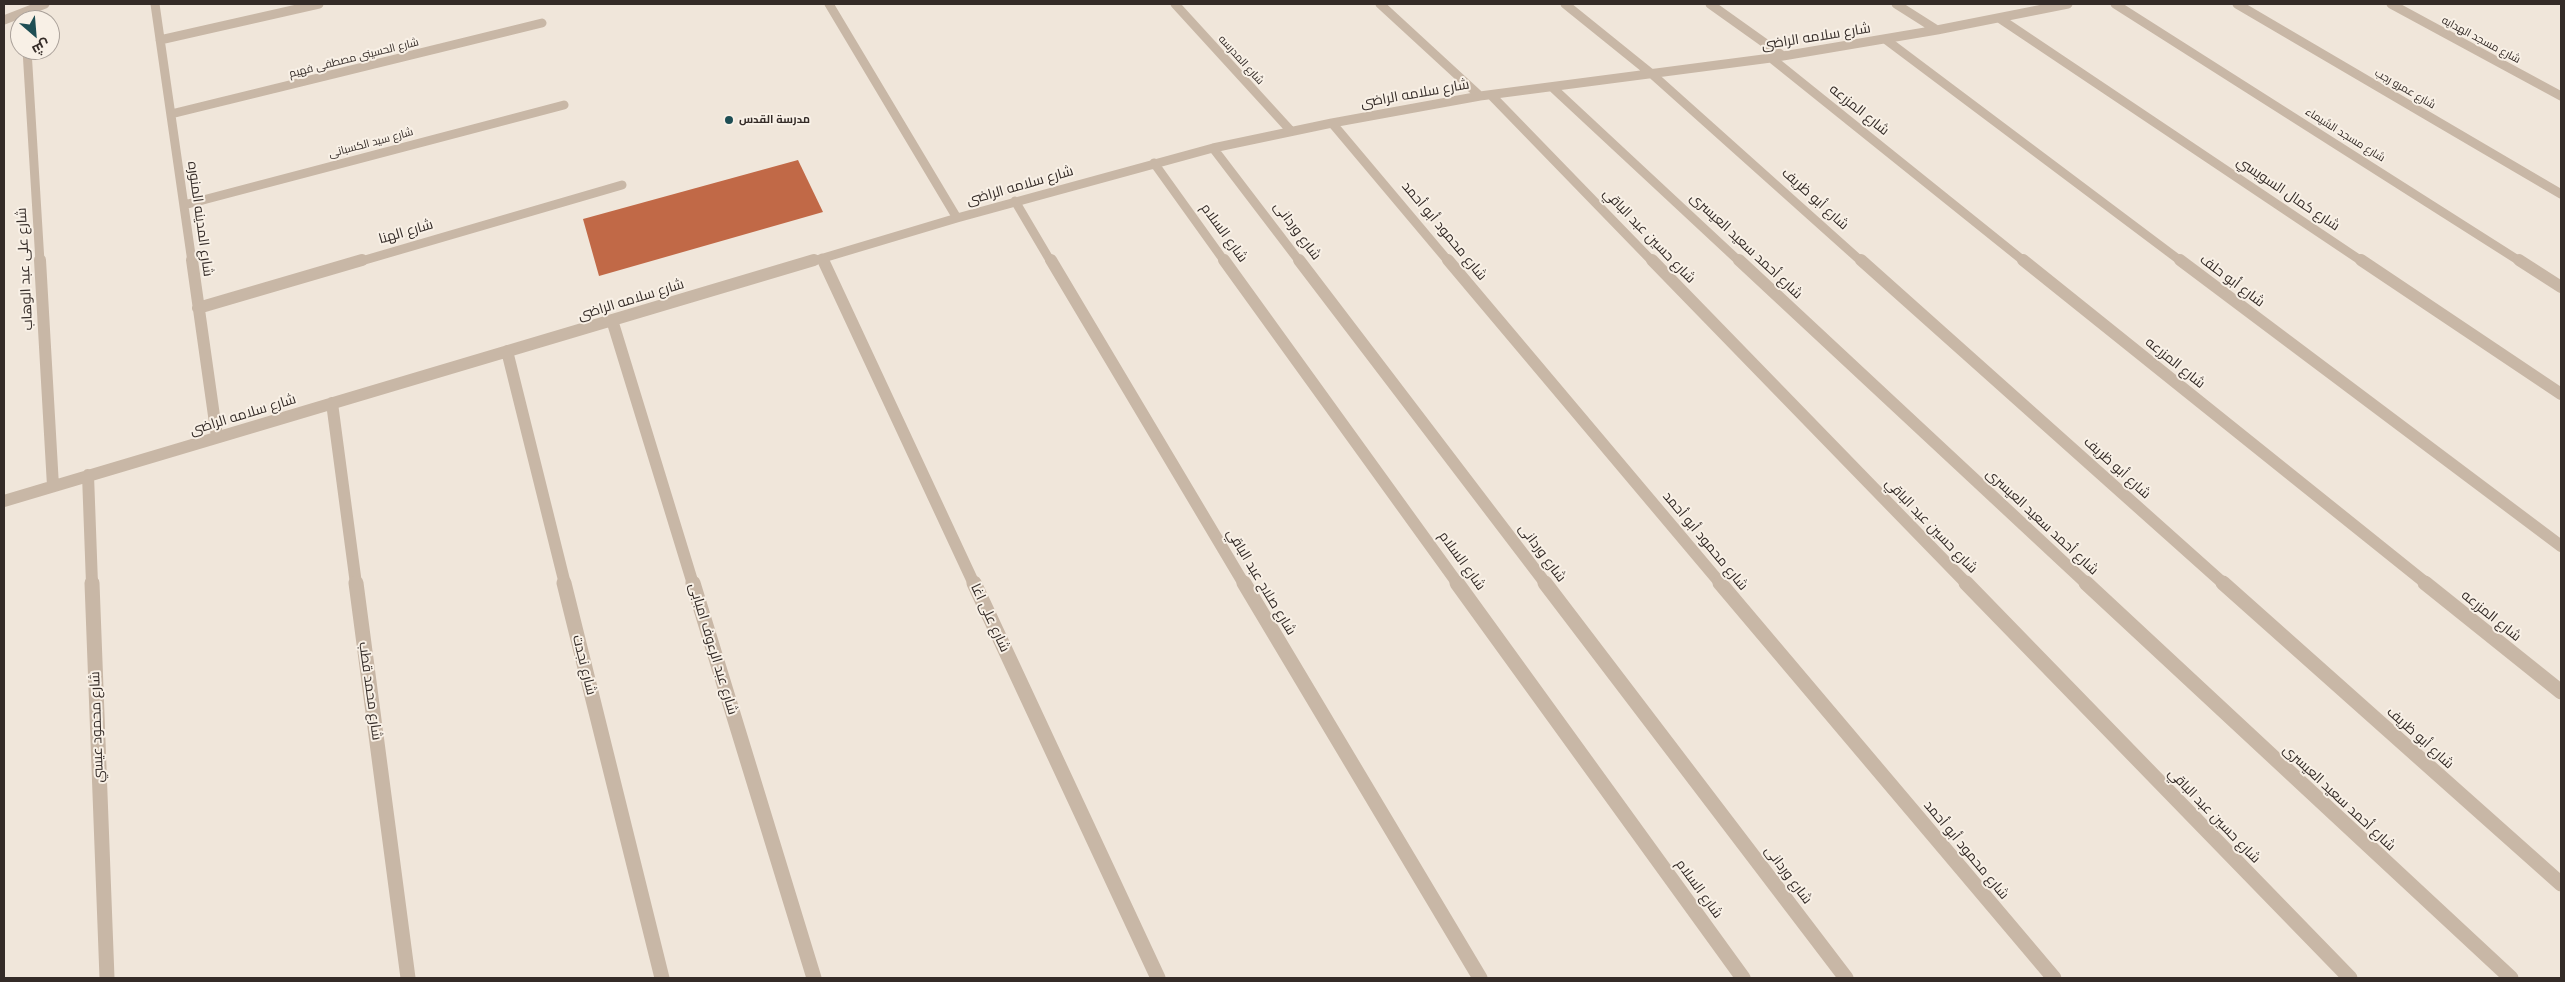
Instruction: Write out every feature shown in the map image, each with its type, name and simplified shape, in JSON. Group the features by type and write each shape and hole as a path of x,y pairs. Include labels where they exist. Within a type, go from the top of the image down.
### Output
{"street":[{"name":"شارع المدينه المنوره","path":"155,4 217,438"},
{"path":"160,40 319,4"},
{"path":"830,4 957,218"},
{"name":"شارع المدرسه","path":"1175,4 1291,131"},
{"name":"شارع حسين عبد الباقي","path":"1380,4 1485,96 2350,978"},
{"name":"شارع أبو ظريف","path":"1565,4 1654,75 2561,884"},
{"name":"شارع المزرعه","path":"1710,4 2561,692"},
{"path":"1896,4 1936,30"},
{"name":"شارع سلامه الراضى","path":"4,501 957,218 1213,148 1332,123 1485,96 1654,75 1777,57 1936,30 2068,4"},
{"name":"شارع مسجد الشيماء","path":"2115,4 2561,287"},
{"name":"شارع عمرو رجب","path":"2237,4 2561,194"},
{"name":"شارع مسجد الهدايه","path":"2391,4 2561,96"},
{"name":"شارع كمال السويسي","path":"2000,18 2561,394"},
{"name":"شارع الحسينى مصطفى فهيم","path":"171,114 542,23"},
{"name":"شارع أبو حلف","path":"1885,39 2561,546"},
{"name":"شارع على عبد الوهاب","path":"28,60 53,486"},
{"name":"شارع أحمد سعيد العيسرى","path":"1553,88 2511,978"},
{"name":"شارع سيد الكسبانى","path":"184,204 564,105"},
{"name":"شارع محمود أبو أحمد","path":"1332,123 2054,978"},
{"name":"شارع وردانى","path":"1213,148 1846,978"},
{"name":"شارع السلام","path":"1154,163 1743,978"},
{"name":"شارع الهنا","path":"198,308 622,185"},
{"name":"شارع صلاح عبد الباقي","path":"1015,202 1480,978"},
{"name":"شارع على اغا","path":"822,258 1158,978"},
{"name":"شارع عبد الرءوف امبابى","path":"612,320 814,978"},
{"name":"شارع نجدت","path":"507,351 662,978"},
{"name":"شارع محمد قطب","path":"332,403 408,978"},
{"name":"شارع محمود عيسي","path":"88,475 107,978"}],"building":[{"path":"798,160 823,212 599,276 583,219"}],"place":[{"name":"مدرسة القدس","path":"729,120"}]}
